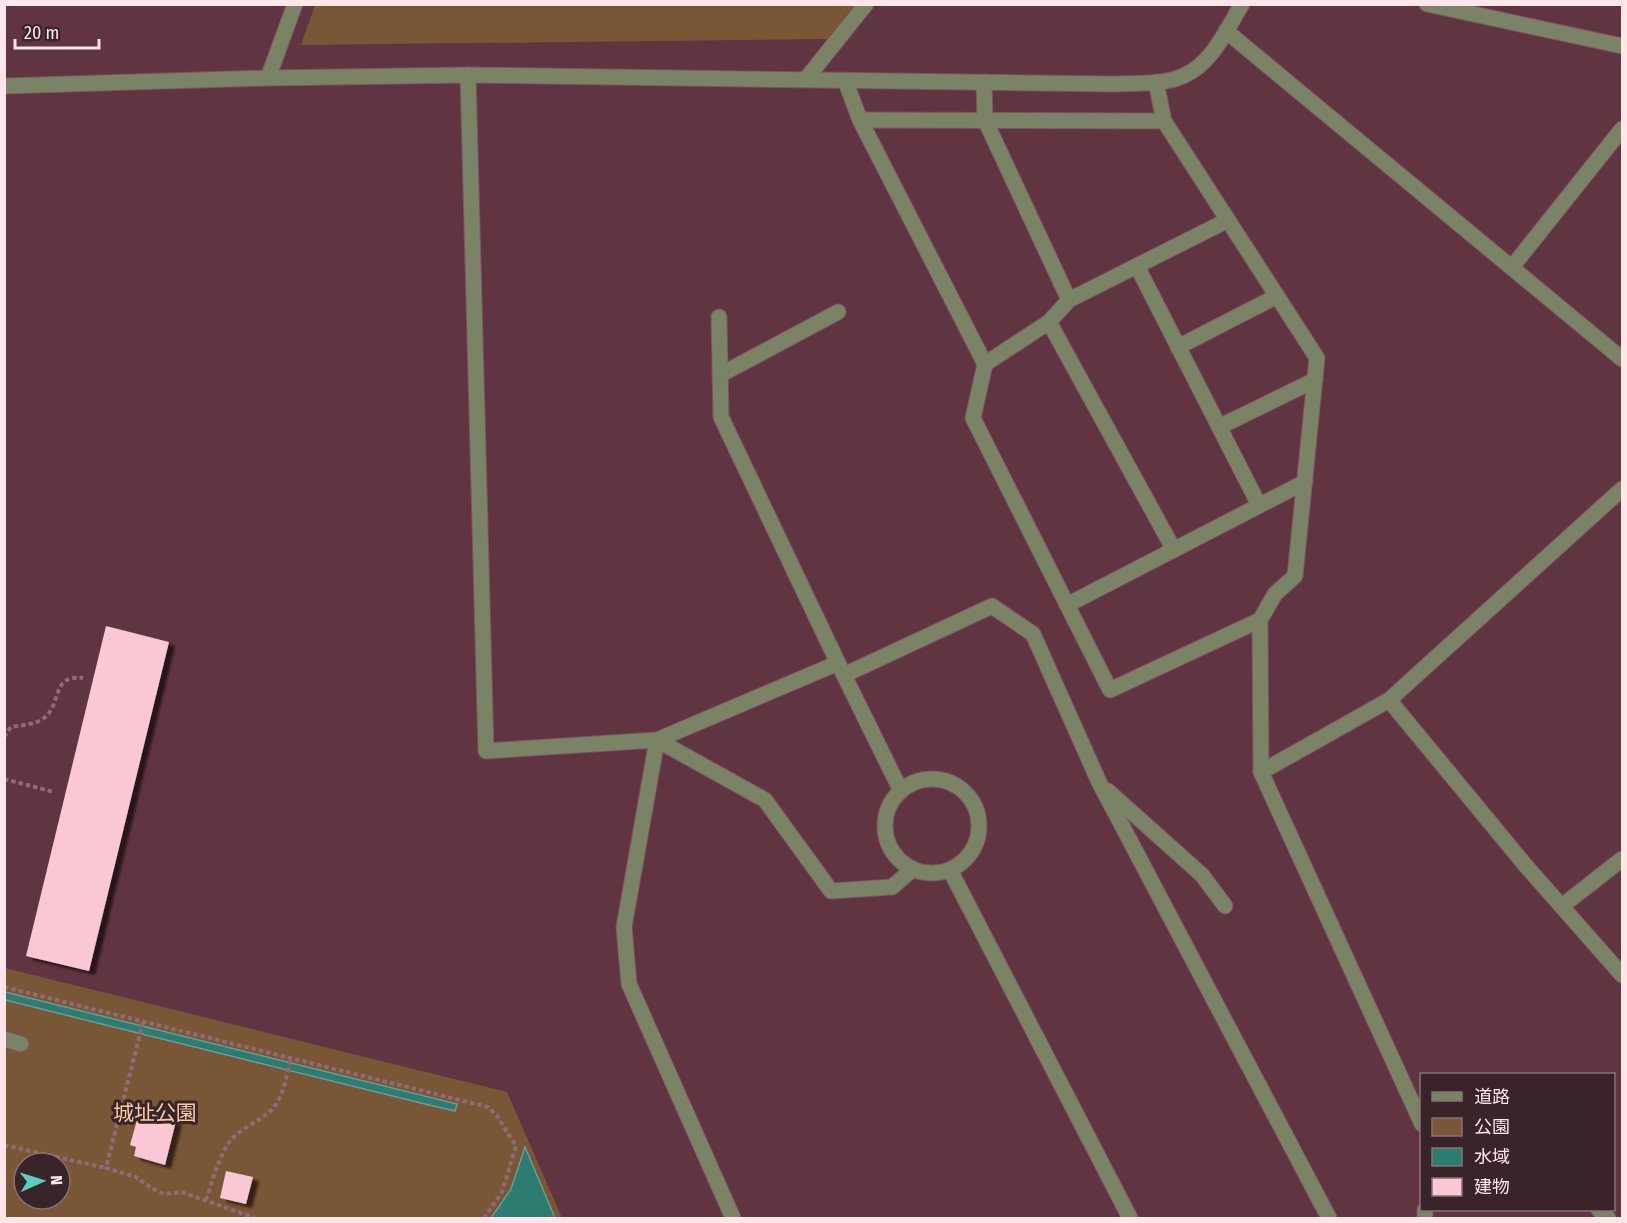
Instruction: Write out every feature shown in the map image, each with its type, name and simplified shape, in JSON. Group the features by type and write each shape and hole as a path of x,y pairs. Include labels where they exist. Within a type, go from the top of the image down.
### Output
{"street":[{"path":"268,78 295,4"},
{"path":"806,79 866,4"},
{"path":"4,86 468,75 1109,84 1156,82 1183,76 1207,59 1242,4"},
{"path":"1427,4 1623,46"},
{"path":"1226,32 1623,359"},
{"path":"468,75 486,751 657,740 841,669 992,606 1033,634 1099,783 1329,1218"},
{"path":"846,80 860,120 985,364 973,418 1110,690 1260,620"},
{"path":"984,82 985,120 1069,300"},
{"path":"1156,82 1164,121 1317,358 1295,576 1275,594 1260,620 1261,772 1420,1120"},
{"path":"860,120 1164,121"},
{"path":"1512,267 1623,129"},
{"path":"985,364 1049,322 1069,300 1228,220"},
{"path":"1137,266 1259,505"},
{"path":"1179,347 1277,296"},
{"path":"720,375 838,312"},
{"path":"719,317 721,417 901,791"},
{"path":"1049,322 1174,550"},
{"path":"1220,427 1315,380"},
{"path":"1067,605 1305,482"},
{"path":"1261,772 1389,700 1623,489"},
{"path":"1389,700 1623,975"},
{"path":"657,740 765,800 831,891 892,887 913,869"},
{"path":"657,740 624,927 629,984 733,1218"},
{"path":"940,780 953,784 964,792 978,815 979,829 970,854 961,863 950,870 925,873 902,862 894,853 888,842 885,828 892,801 901,791 913,783 940,780"},
{"path":"1099,783 1202,875 1225,906"},
{"path":"1562,906 1623,859"},
{"path":"950,870 1130,1218"},
{"path":"4,1039 21,1044"}],"path":[{"path":"4,737 11,727 44,718 51,710 60,686 66,680 75,677 83,678"},
{"path":"4,779 54,792"},
{"path":"4,987 488,1107 497,1116 516,1146 502,1192 484,1218"},
{"path":"106,1168 143,1022"},
{"path":"206,1200 228,1144 245,1127 269,1113 280,1098 291,1058"},
{"path":"4,1144 106,1168 136,1177 164,1194 181,1192 255,1218"}],"green space":[{"path":"315,4 854,5 828,39 301,45"},
{"name":"城址公園","path":"5,968 507,1092 562,1218 5,1218"}],"water":[{"path":"5,992 457,1104 455,1111 5,1000"},
{"path":"525,1147 555,1218 491,1218 511,1189"}],"building":[{"path":"106,626 169,642 89,971 26,956"},
{"path":"146,1113 176,1121 165,1165 134,1156 136,1147 130,1145 137,1120 143,1122"},
{"path":"226,1171 253,1177 246,1204 220,1198"}]}
